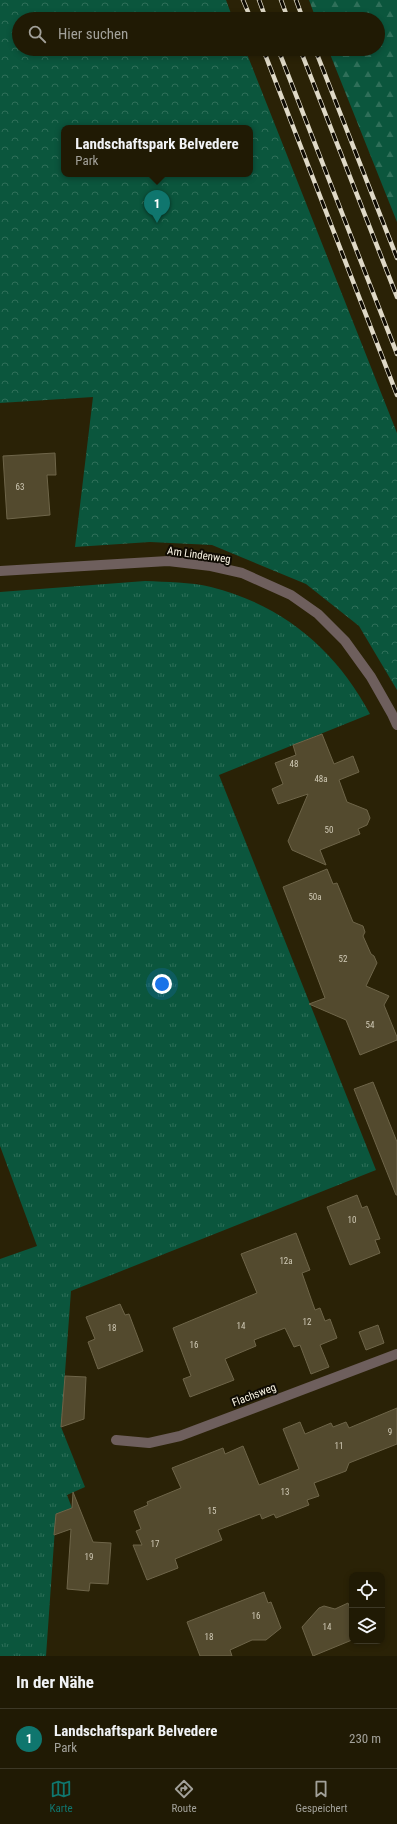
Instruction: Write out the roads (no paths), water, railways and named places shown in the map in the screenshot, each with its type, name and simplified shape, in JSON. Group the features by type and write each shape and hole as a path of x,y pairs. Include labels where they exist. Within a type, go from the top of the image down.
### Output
{"street":[{"name":"Am Lindenweg","path":"0,571 168,561 211,566 242,573 291,595 318,614 346,641 371,677 397,725"},
{"name":"Flachsweg","path":"116,1440 149,1443 180,1436 397,1354"}],"railway":[{"path":"243,0 248,12"},
{"path":"259,0 263,12"},
{"path":"281,0 285,12"},
{"path":"296,0 300,12"},
{"path":"266,56 397,395"},
{"path":"281,56 397,354"},
{"path":"303,56 397,297"},
{"path":"318,56 397,258"}],"place":[{"name":"Landschaftspark Belvedere","path":"157,223"}]}
